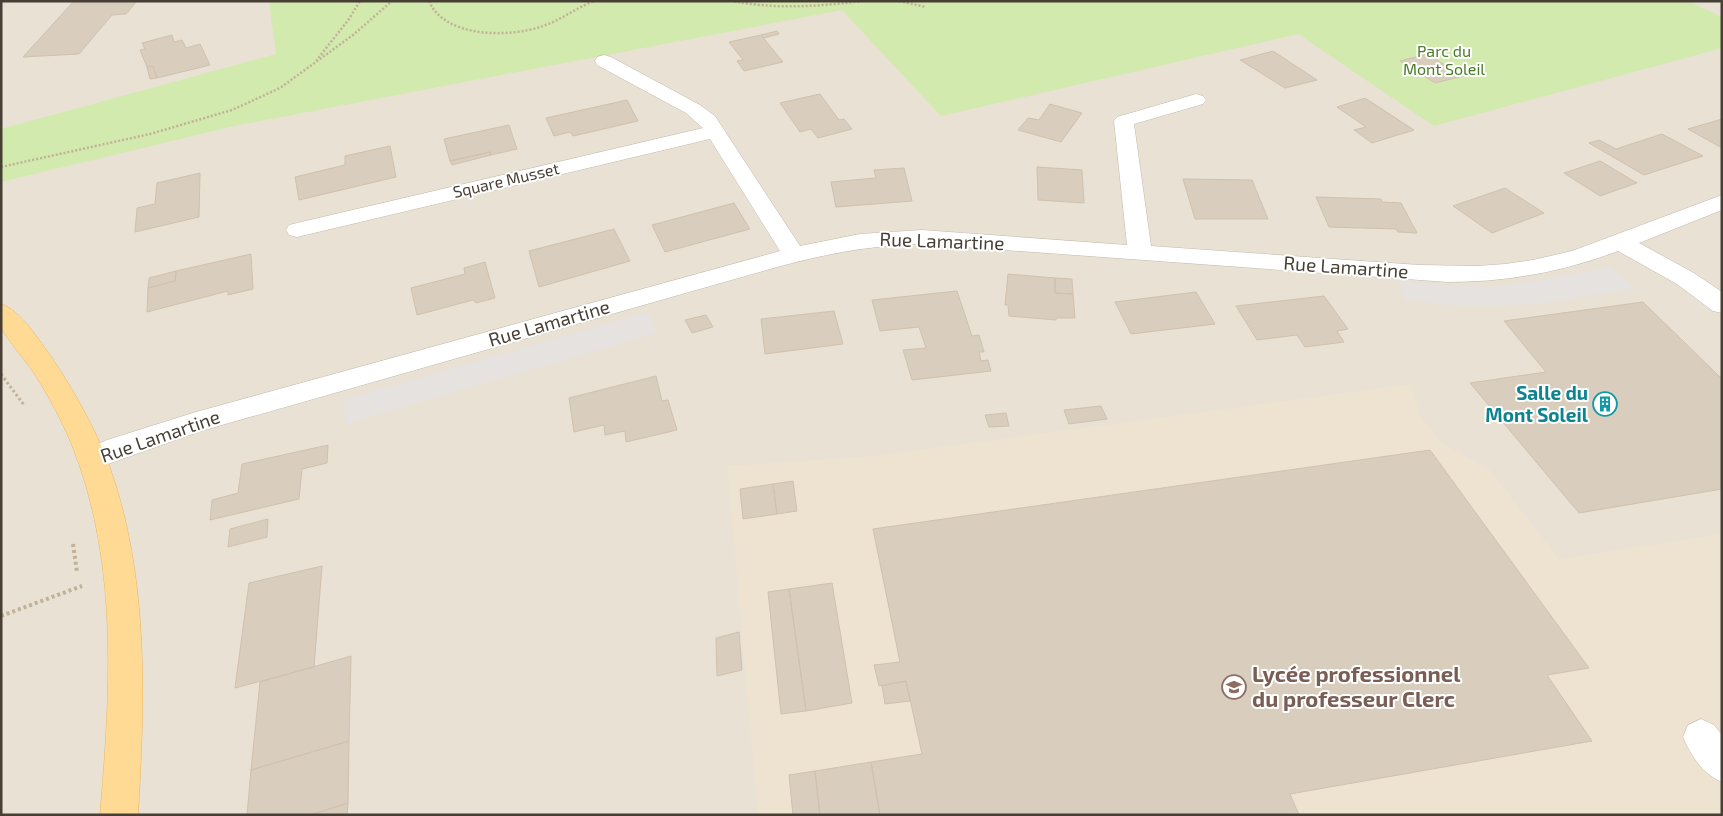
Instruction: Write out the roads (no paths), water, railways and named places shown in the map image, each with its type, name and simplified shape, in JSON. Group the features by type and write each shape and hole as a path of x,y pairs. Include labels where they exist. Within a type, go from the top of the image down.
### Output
{"main road":[{"path":"1,312 34,352 74,421 91,459 108,517 122,600 126,683 119,815"}],"street":[{"path":"604,61 693,108 708,120 794,255"},
{"path":"1140,253 1124,121 1196,100"},
{"name":"Square Musset","path":"297,230 716,131"},
{"name":"Rue Lamartine","path":"91,459 124,445 196,422 794,255 853,241 901,237 1476,274 1535,268 1562,262 1722,202"},
{"path":"1618,242 1675,273 1710,294 1722,304"}],"place":[{"name":"Salle du Mont Soleil","path":"1605,404"},
{"name":"Lycée professionnel du professeur Clerc","path":"1234,687"}],"park label":[{"name":"Parc du Mont Soleil","path":"1444,60"}]}
